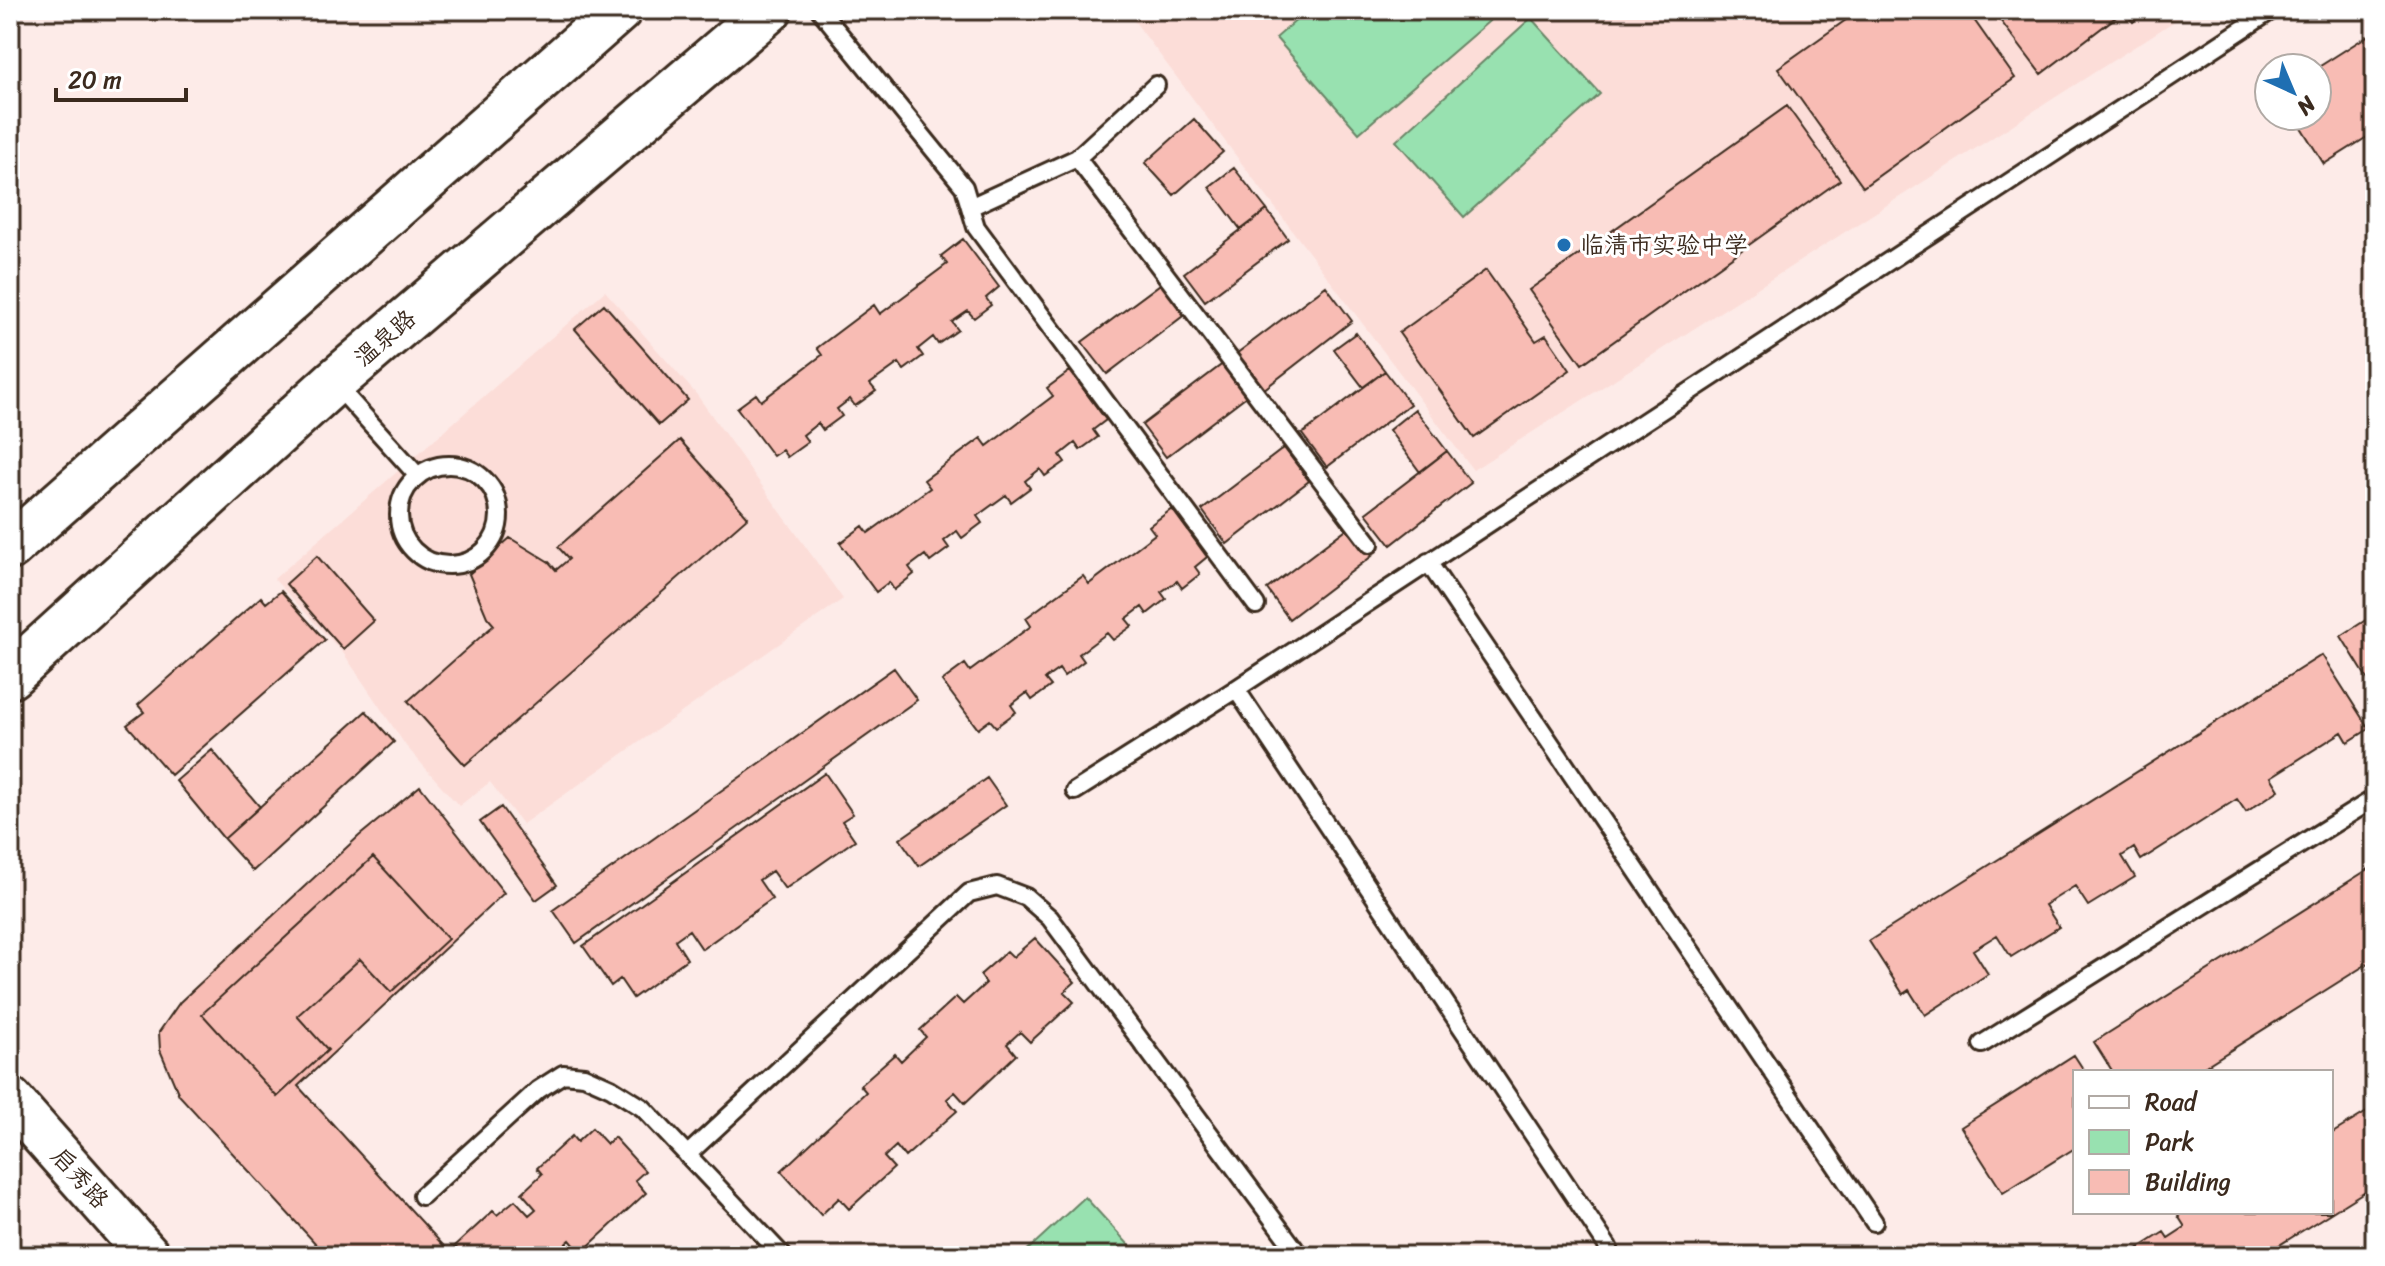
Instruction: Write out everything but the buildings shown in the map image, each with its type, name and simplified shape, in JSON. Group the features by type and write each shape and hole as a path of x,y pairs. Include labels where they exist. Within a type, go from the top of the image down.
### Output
{"main road":[{"path":"10,547 619,10"},
{"name":"温泉路","path":"10,676 334,382 769,10"}],"street":[{"name":"启秀路","path":"10,1099 149,1256"}],"lane":[{"path":"820,10 964,187 976,227 1256,605"},
{"path":"1075,791 1236,689 2272,10"},
{"path":"970,207 1077,158 1156,85"},
{"path":"1077,158 1370,544"},
{"path":"334,382 418,476"},
{"path":"451,465 468,468 483,478 493,491 499,508 495,534 481,555 465,563 448,565 430,562 416,553 405,539 399,523 400,505 406,489 418,476 433,468 451,465"},
{"path":"1428,562 1874,1222"},
{"path":"1236,689 1608,1247"},
{"path":"1982,1044 2375,798"},
{"path":"687,1155 969,893 997,886 1026,897 1050,918 1300,1256"},
{"path":"422,1196 538,1090 563,1074 584,1076 643,1108 783,1256"}],"shaded area":[{"name":"临清市实验中学","path":"1126,10 2192,10 1473,470"},
{"path":"605,291 697,395 843,599 517,828 522,824 490,782 459,806 406,746 344,654 274,579"}],"green space":[{"path":"1308,10 1502,10 1359,133 1276,38"},
{"path":"1531,18 1600,94 1464,217 1396,141"},
{"path":"1085,1197 1139,1256 1021,1256"}],"place":[{"name":"临清市实验中学","path":"1564,245"}]}
